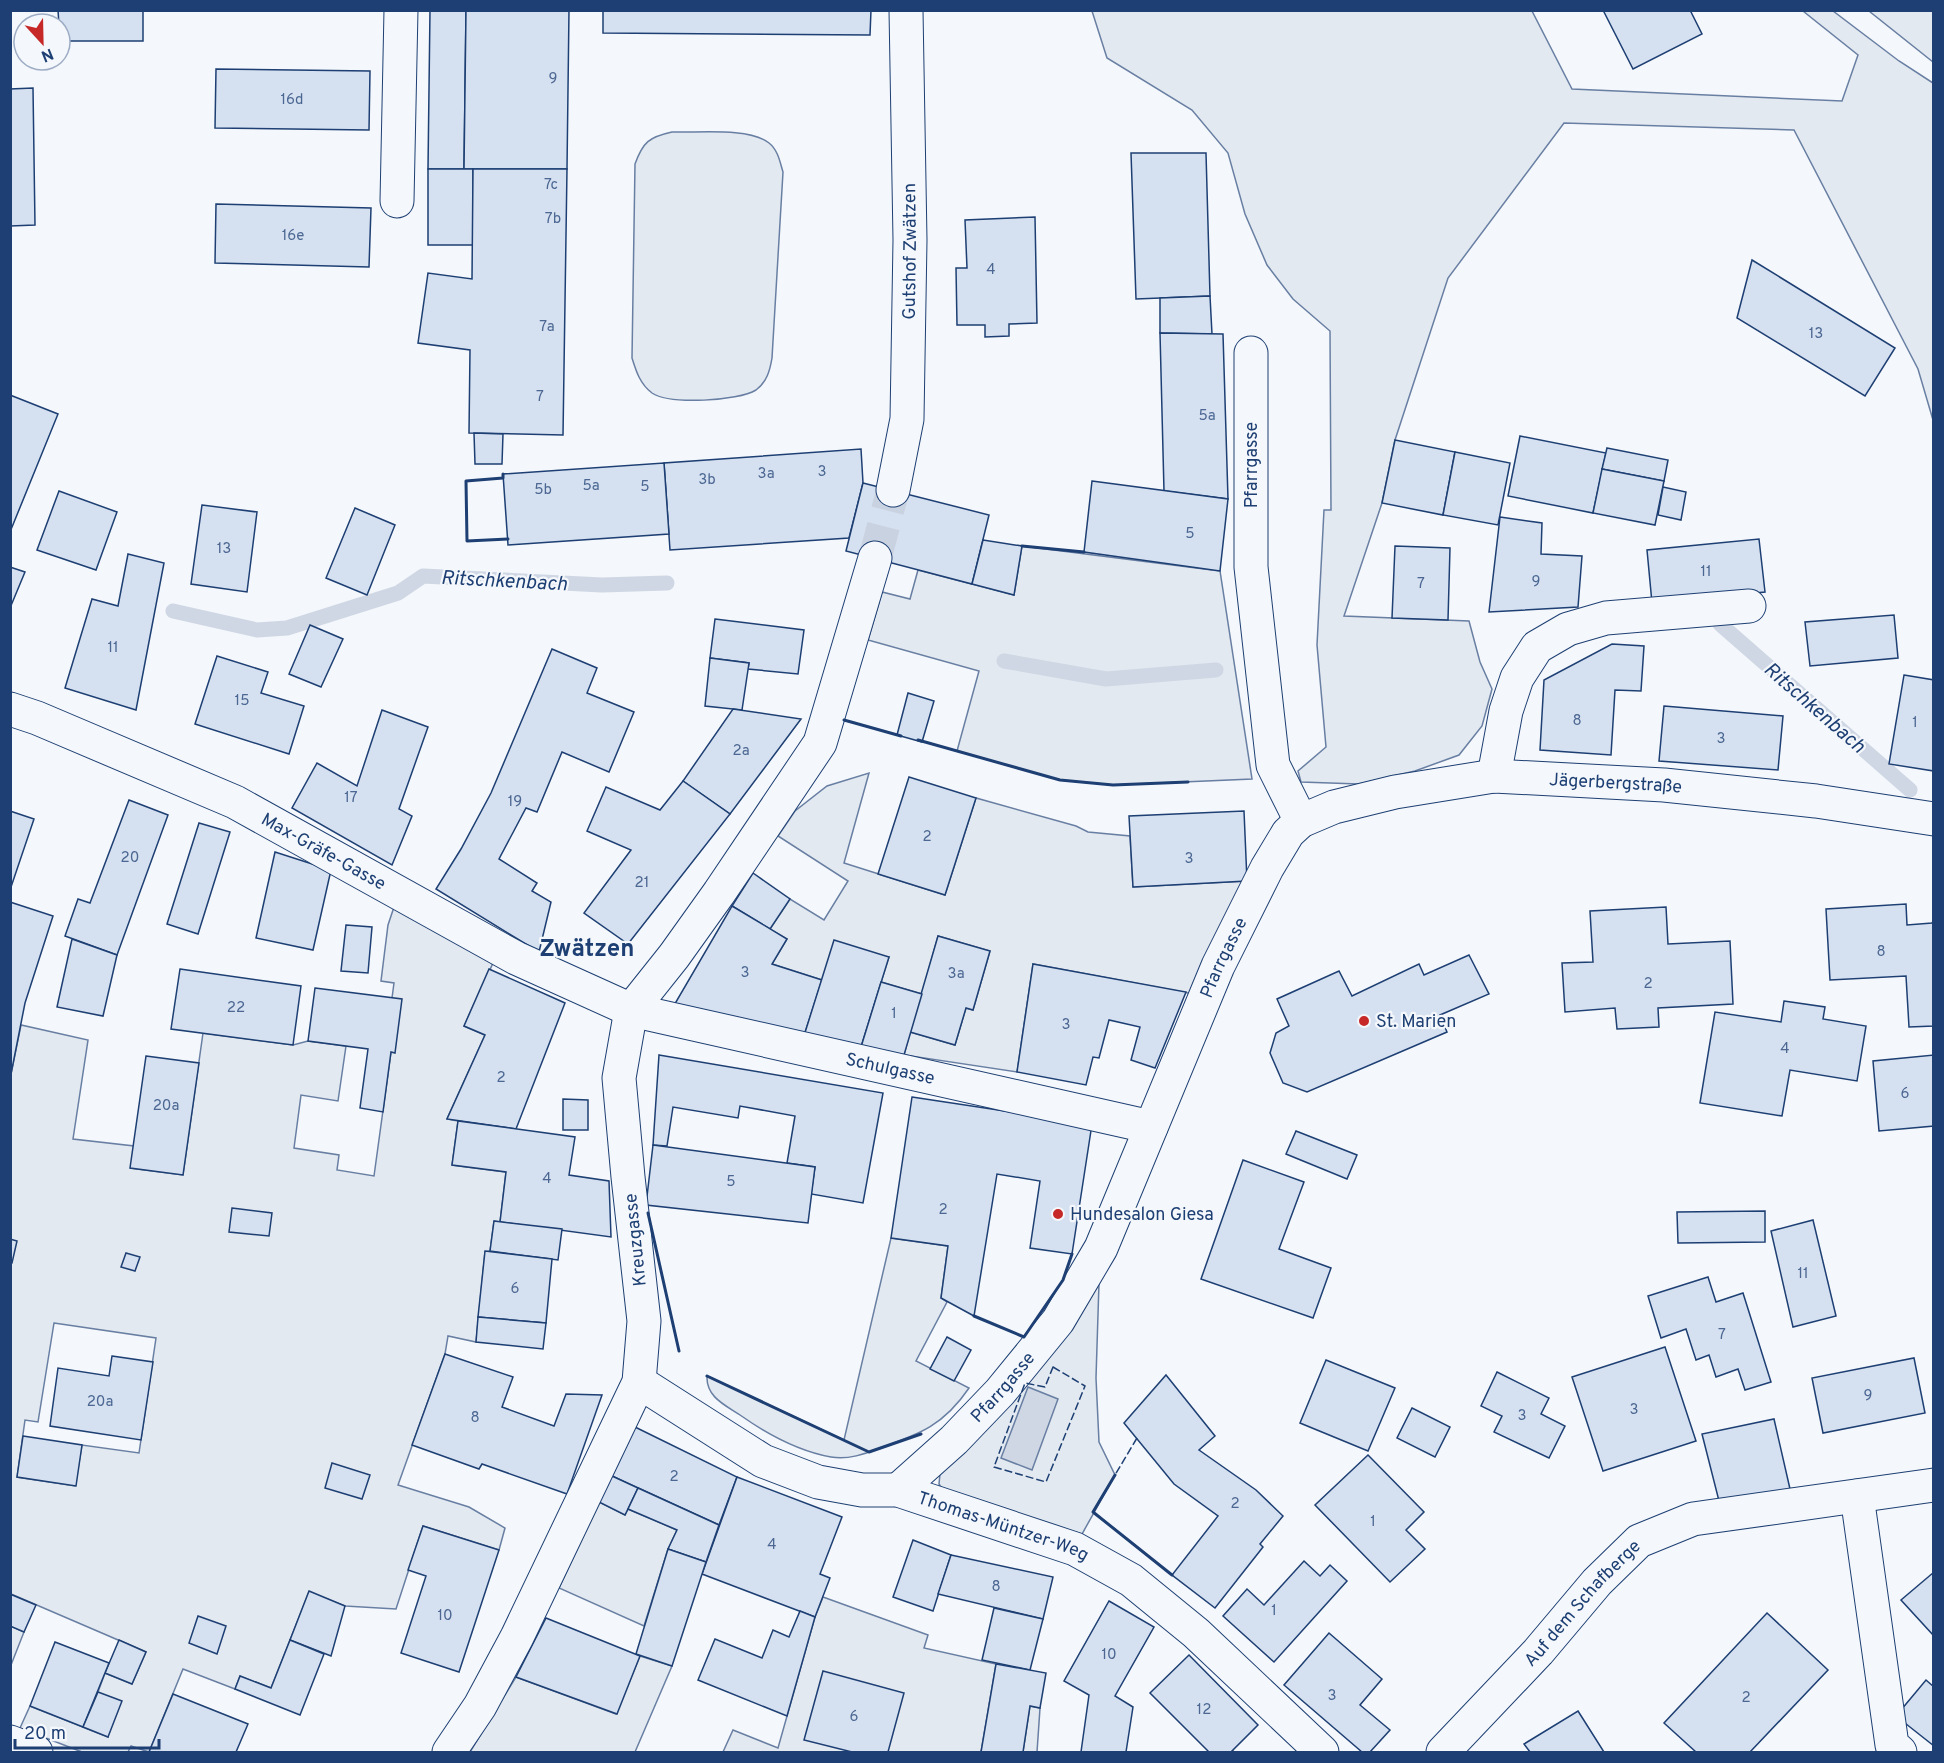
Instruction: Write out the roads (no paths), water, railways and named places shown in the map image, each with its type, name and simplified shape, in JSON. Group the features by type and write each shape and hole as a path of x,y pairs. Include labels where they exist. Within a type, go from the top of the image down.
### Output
{"street":[{"path":"397,201 401,10"},
{"name":"Gutshof Zwätzen","path":"893,490 907,419 910,240 906,10"},
{"name":"Pfarrgasse","path":"898,1490 954,1440 1000,1392 1058,1321 1101,1248 1218,966 1267,868 1288,833 1300,821 1273,765 1252,579 1251,353"},
{"name":"Kreuzgasse","path":"449,1752 480,1706 517,1637 639,1382 644,1321 619,1078 631,1010 674,956 719,893 819,743 874,558"},
{"path":"1494,776 1506,711 1517,678 1537,647 1568,629 1606,618 1749,606"},
{"name":"Max-Gräfe-Gasse","path":"10,709 47,722 235,801 516,958 631,1010"},
{"name":"Jägerbergstraße","path":"1300,821 1334,807 1395,792 1494,776 1676,787 1816,801 1934,819"},
{"name":"Schulgasse","path":"631,1010 1151,1127"},
{"name":"Thomas-Müntzer-Weg","path":"639,1382 763,1461 818,1482 862,1490 898,1490 1075,1550 1131,1580 1196,1633 1322,1752"},
{"name":"Auf dem Schafberge","path":"1443,1752 1538,1652 1597,1582 1638,1541 1693,1519 1934,1485"},
{"path":"1857,1496 1892,1745 1900,1752"},
{"path":"10,1742 36,1752"}],"waterway":[{"name":"Ritschkenbach","path":"173,611 257,630 287,628 398,593 423,576 602,585 667,583"},
{"name":"Ritschkenbach","path":"1720,624 1910,790"},
{"name":"Ritschkenbach","path":"1004,661 1106,679 1216,670"}],"tunnel":[{"path":"875,558 893,490"}],"place":[{"name":"St. Marien","path":"1364,1021"},
{"name":"Hundesalon Giesa","path":"1058,1214"}],"district":[{"name":"Zwätzen","path":"587,948"}]}
